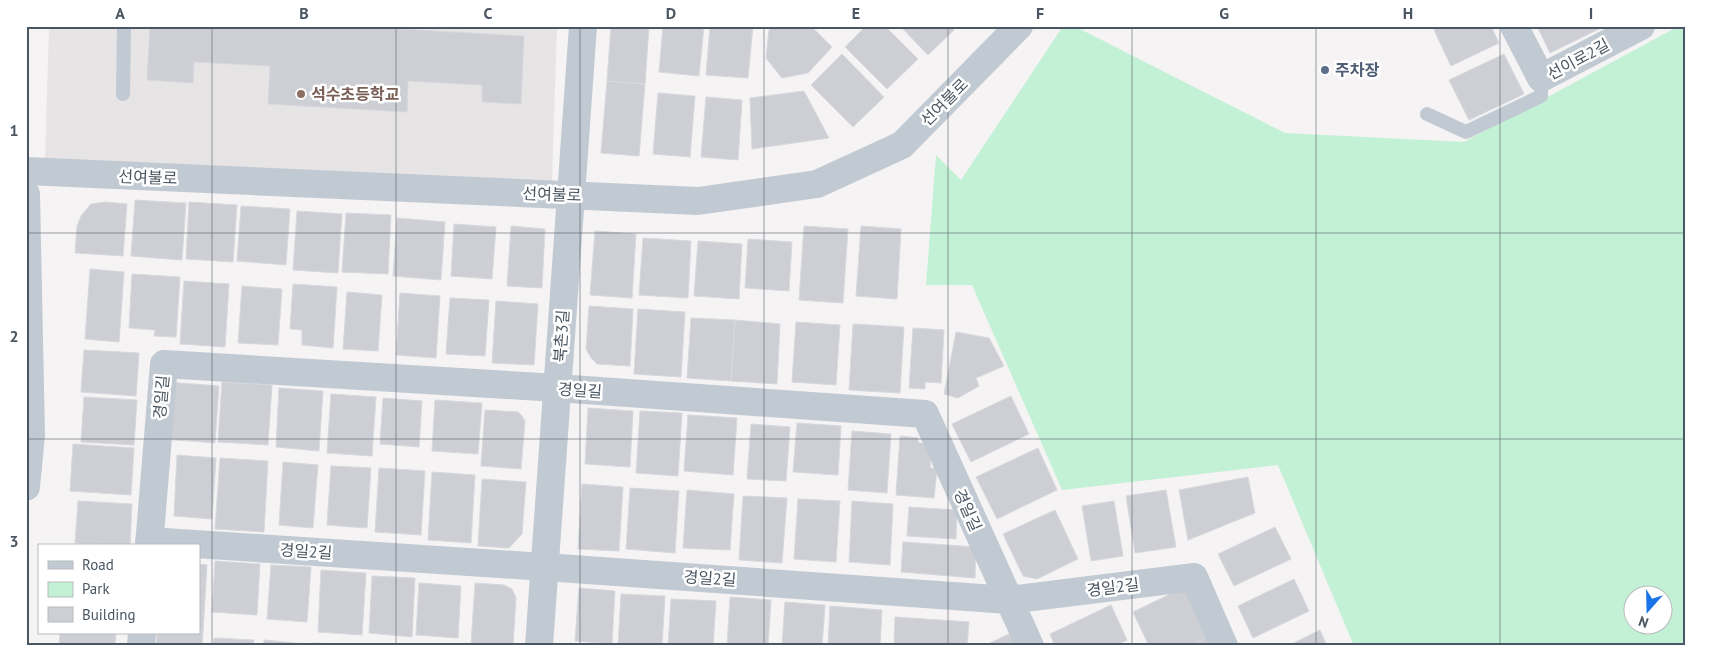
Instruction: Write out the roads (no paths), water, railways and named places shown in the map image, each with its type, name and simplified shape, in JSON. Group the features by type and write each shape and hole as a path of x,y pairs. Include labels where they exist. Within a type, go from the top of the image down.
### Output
{"street":[{"name":"북촌3길","path":"539,646 583,26"},
{"name":"선여불로","path":"26,171 698,201 817,184 902,145 1020,26"},
{"name":"선이로2길","path":"1514,26 1541,78 1641,26"},
{"path":"26,194 31,435 26,487"},
{"name":"경일길","path":"149,543 164,364 557,388 925,414 1030,646"},
{"name":"경일2길","path":"149,543 166,544"},
{"name":"경일2길","path":"200,546 544,566 1009,600 1194,577 1224,646"}],"lane":[{"path":"123,94 124,26"},
{"path":"1427,114 1466,132 1541,96 1541,78"}],"place":[{"name":"주차장","path":"1325,70"},
{"name":"석수초등학교","path":"301,94"}]}
